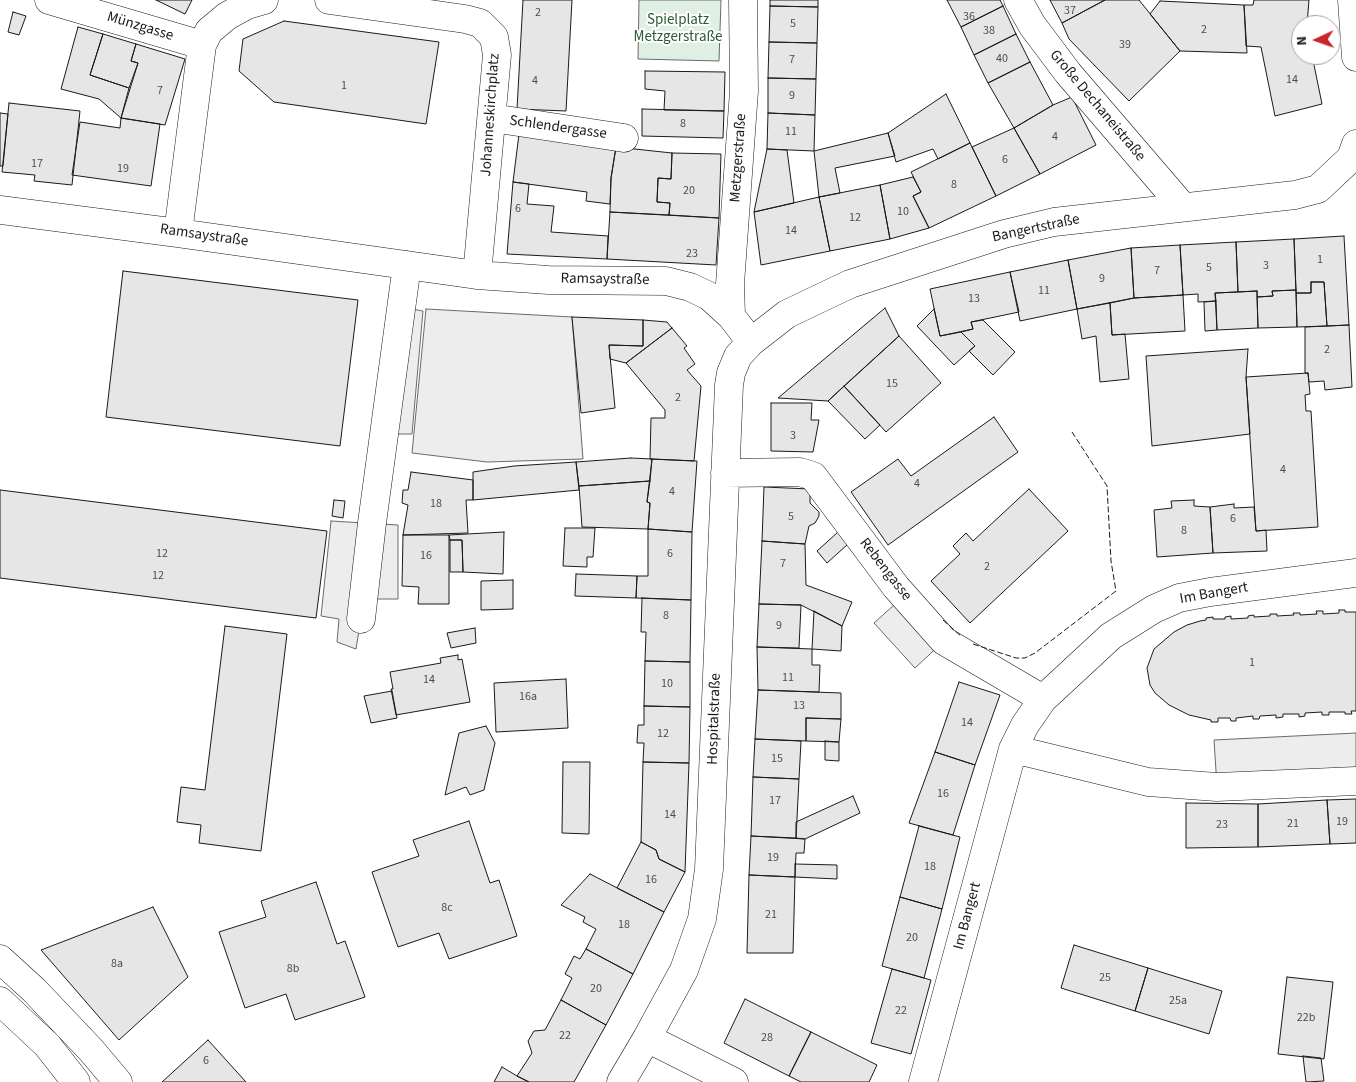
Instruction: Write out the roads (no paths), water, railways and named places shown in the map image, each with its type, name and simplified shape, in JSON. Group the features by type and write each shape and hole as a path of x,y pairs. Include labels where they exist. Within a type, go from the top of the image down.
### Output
{"street":[{"name":"Münzgasse","path":"49,0 202,45"},
{"path":"178,233 202,45 209,31 227,16 247,5 264,0"},
{"name":"Johanneskirchplatz","path":"329,0 480,23 494,37 497,56 477,275"},
{"name":"Metzgerstraße","path":"731,316 730,284 744,91 743,0"},
{"name":"Große Dechaneistraße","path":"1018,0 1032,26 1068,73 1183,207"},
{"path":"1352,0 1356,57"},
{"name":"Schlendergasse","path":"492,118 624,138"},
{"name":"Bangertstraße","path":"751,342 787,314 850,284 1004,234 1054,222 1295,195 1318,189 1351,158 1356,144"},
{"name":"Ramsaystraße","path":"0,210 477,275 548,280 666,281 690,287 709,296 731,316 751,342"},
{"path":"361,619 407,265"},
{"name":"Hospitalstraße","path":"621,1082 648,1038 684,970 702,919 708,877 731,373 738,356 751,342"},
{"name":"Rebengasse","path":"725,473 800,472 813,476 896,587 944,641 1044,699"},
{"name":"Im Bangert","path":"923,1082 1013,750 1025,725 1044,699 1111,636 1154,609 1179,598 1210,592 1356,574"},
{"path":"1013,750 1148,782 1217,787 1356,781"},
{"path":"0,959 34,990 91,1050 118,1082"},
{"path":"0,1001 47,1045 76,1082"},
{"path":"648,1038 734,1082"}],"park label":[{"name":"Spielplatz Metzgerstraße","path":"678,30"}]}
